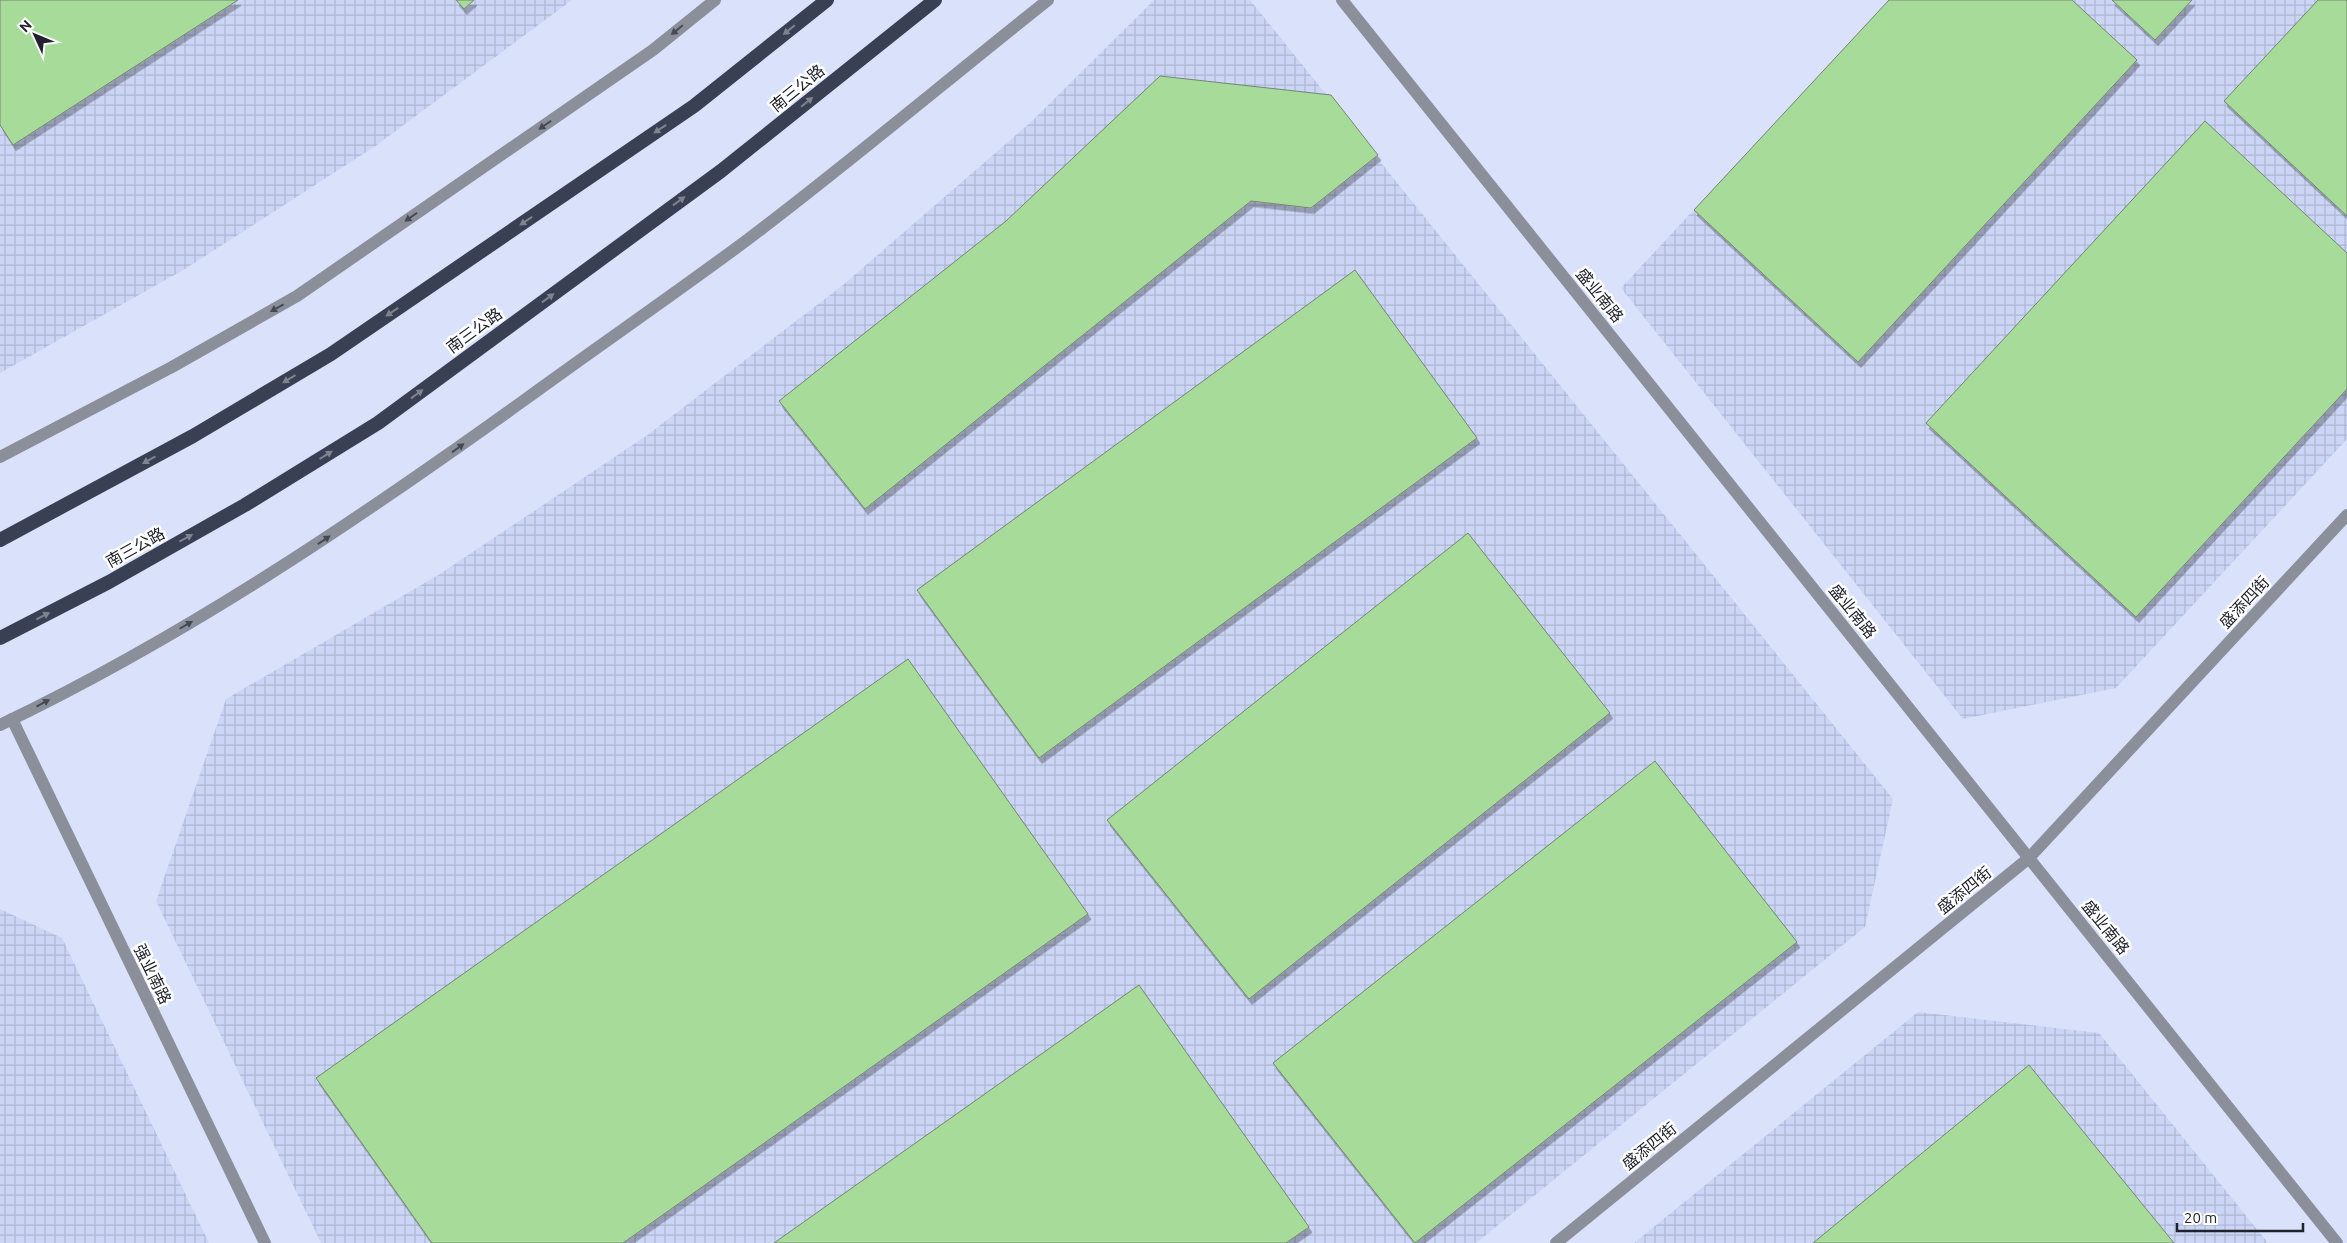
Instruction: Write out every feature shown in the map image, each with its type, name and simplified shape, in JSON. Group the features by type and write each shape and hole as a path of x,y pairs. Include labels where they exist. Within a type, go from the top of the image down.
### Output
{"highway":[{"path":"0,540 194,436 331,354 694,106 828,0"},
{"name":"南三公路","path":"0,638 108,582 236,510 378,423 721,171 935,0"}],"street":[{"path":"0,457 172,367 297,296 653,50 715,0"},
{"path":"0,725 118,664 220,605 319,543 417,478 748,239 1048,0"},
{"name":"盛业南路","path":"1342,0 2337,1243"},
{"name":"盛添四街","path":"1556,1243 2029,858 2347,515"},
{"name":"强业南路","path":"12,719 265,1243"}],"shaded area":[{"path":"0,0 572,0 374,147 185,269 0,373"},
{"path":"1154,0 1250,0 1893,799 1865,927 1476,1243 321,1243 156,901 226,699 440,574 646,436 843,285 1031,122"},
{"path":"1889,0 2347,0 2347,439 2116,688 1963,719 1621,288"},
{"path":"0,909 62,938 209,1243 0,1243"},
{"path":"1918,1012 2099,1033 2268,1243 1634,1243"}],"building":[{"path":"0,0 238,0 13,145 0,125"},
{"path":"456,0 474,0 464,9"},
{"path":"1889,0 2072,0 2137,60 1858,362 1694,210"},
{"path":"2112,0 2192,0 2155,40"},
{"path":"2318,0 2347,0 2347,216 2224,101"},
{"path":"1160,76 1331,95 1378,155 1311,208 1251,201 865,509 779,401 1006,221"},
{"path":"2205,121 2347,253 2347,389 2136,617 1926,423"},
{"path":"1355,270 1477,438 1039,758 917,590"},
{"path":"1468,533 1610,713 1249,999 1107,820"},
{"path":"908,659 1088,914 623,1243 432,1243 316,1078"},
{"path":"1655,761 1797,942 1415,1243 1273,1063"},
{"path":"1139,985 1309,1227 1286,1243 774,1243"},
{"path":"2029,1065 2174,1243 1813,1243"}]}
